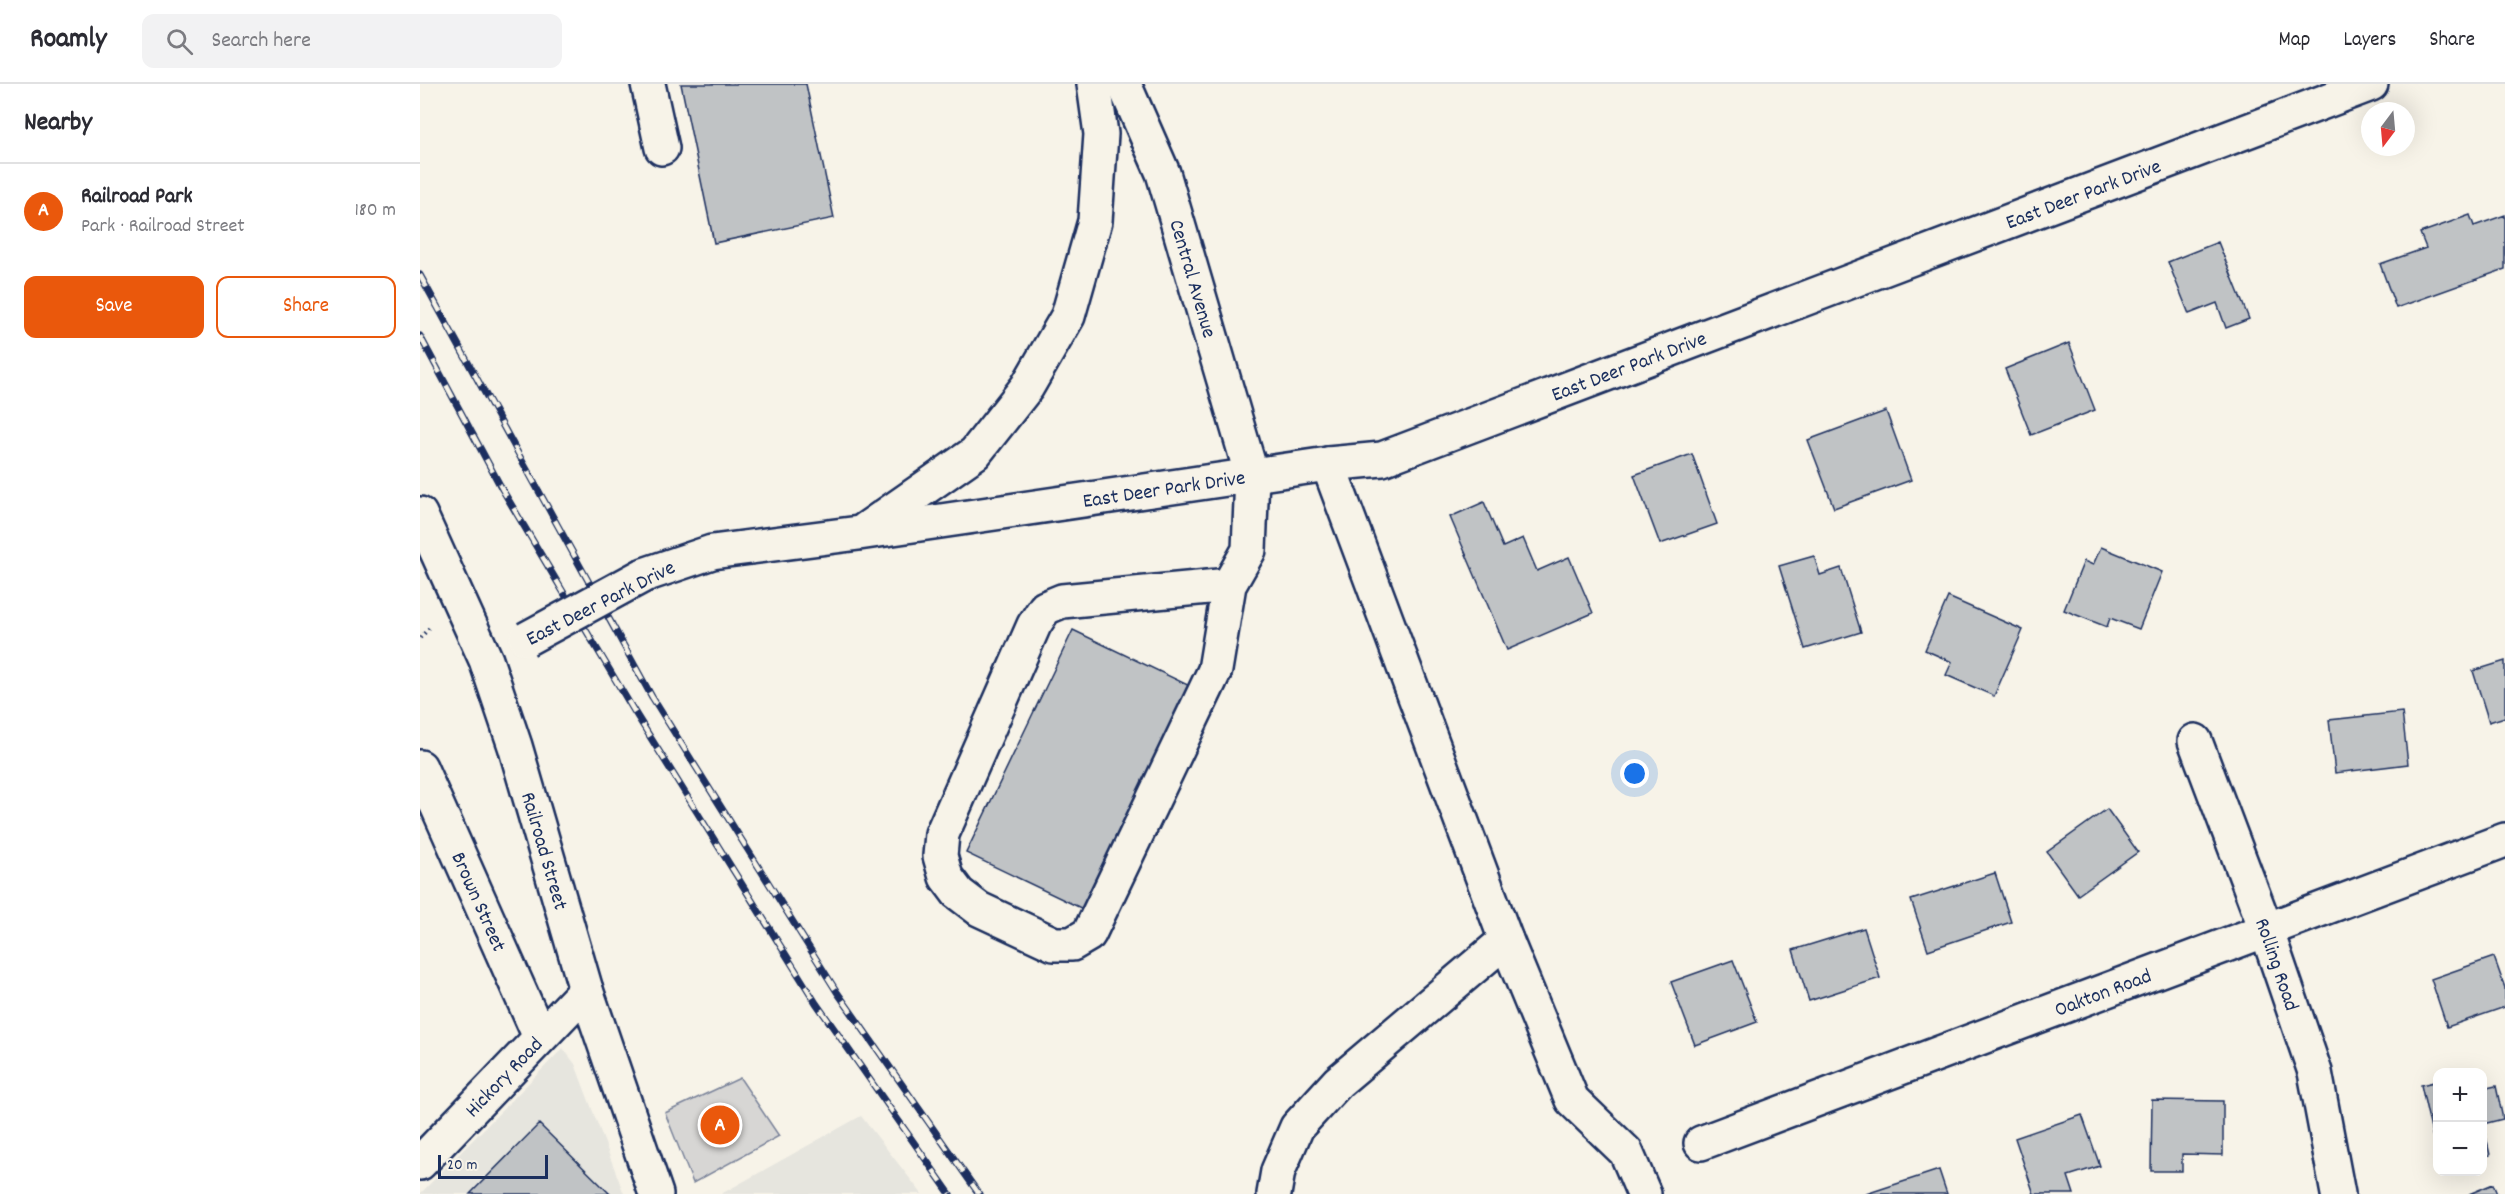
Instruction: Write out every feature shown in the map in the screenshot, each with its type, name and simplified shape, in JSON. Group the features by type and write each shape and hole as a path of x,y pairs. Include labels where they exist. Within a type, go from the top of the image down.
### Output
{"street":[{"path":"648,84 662,148"},
{"name":"East Deer Park Drive","path":"859,533 975,453 1027,387 1068,316 1095,221 1101,134 1094,84"},
{"name":"Central Avenue","path":"1124,84 1163,173 1252,476 1249,550 1229,585"},
{"name":"East Deer Park Drive","path":"486,660 644,575 712,552 859,533 1328,464 1382,459 2372,84"},
{"path":"1328,464 1506,940 1572,1100 1626,1152 1644,1194"},
{"name":"Railroad Street","path":"420,514 486,660 515,746 586,990 656,1194"},
{"path":"1229,585 1215,670 1089,934 1072,944 1053,944 979,909 958,893 946,877 940,856 942,834 1034,625 1045,608 1062,601 1229,585"},
{"name":"Rolling Road","path":"2194,741 2266,929 2315,1072 2338,1194"},
{"name":"Brown Street","path":"420,767 540,1037"},
{"name":"Oakton Road","path":"1701,1143 2505,840"},
{"path":"1274,1194 1278,1172 1297,1127 1338,1082 1506,940"},
{"name":"Hickory Road","path":"420,1163 586,990"}],"shaded area":[{"path":"563,1048 575,1064 624,1194 420,1194"},
{"path":"740,1078 779,1136 693,1183 665,1113"},
{"path":"861,1116 922,1194 721,1194"}],"building":[{"path":"681,84 806,84 834,218 714,243"},
{"path":"2470,215 2474,226 2505,215 2505,269 2396,308 2380,264 2426,248 2420,233"},
{"path":"2218,242 2249,319 2226,328 2217,303 2189,314 2168,262"},
{"path":"2069,343 2095,410 2031,435 2005,369"},
{"path":"1886,411 1911,480 1834,508 1808,440"},
{"path":"1692,454 1717,524 1660,544 1634,475"},
{"path":"1484,502 1503,547 1523,538 1537,571 1569,557 1593,613 1507,650 1450,517"},
{"path":"2101,547 2162,572 2139,629 2110,618 2107,627 2064,610 2084,561 2093,565"},
{"path":"1814,556 1820,575 1841,568 1861,632 1805,649 1779,566"},
{"path":"1948,597 2023,630 1994,696 1946,675 1952,662 1925,650"},
{"path":"1073,630 1192,687 1085,910 966,853"},
{"path":"2505,661 2505,717 2489,722 2473,671"},
{"path":"2402,712 2408,764 2335,773 2329,720"},
{"path":"2107,809 2138,852 2078,895 2047,852"},
{"path":"1995,873 2011,922 1928,950 1911,900"},
{"path":"1864,928 1880,978 1809,1001 1793,950"},
{"path":"2494,957 2505,988 2505,1007 2447,1027 2431,979"},
{"path":"1733,960 1757,1022 1695,1045 1671,982"},
{"path":"2433,1082 2433,1138 2421,1085"},
{"path":"2496,1086 2503,1119 2487,1123 2487,1122 2487,1088"},
{"path":"2152,1100 2223,1101 2223,1155 2182,1154 2182,1171 2151,1171"},
{"path":"2082,1115 2100,1166 2068,1176 2074,1194 2034,1194 2015,1138"},
{"path":"539,1124 610,1194 470,1194"},
{"path":"1939,1170 1947,1194 1866,1194"},
{"path":"2493,1184 2497,1194 2469,1194"}],"railway":[{"path":"420,275 652,697 837,992 979,1194"},
{"path":"420,336 502,489 634,711 816,1003 950,1194"}],"place":[{"name":"Railroad Park","path":"720,1125"}]}
